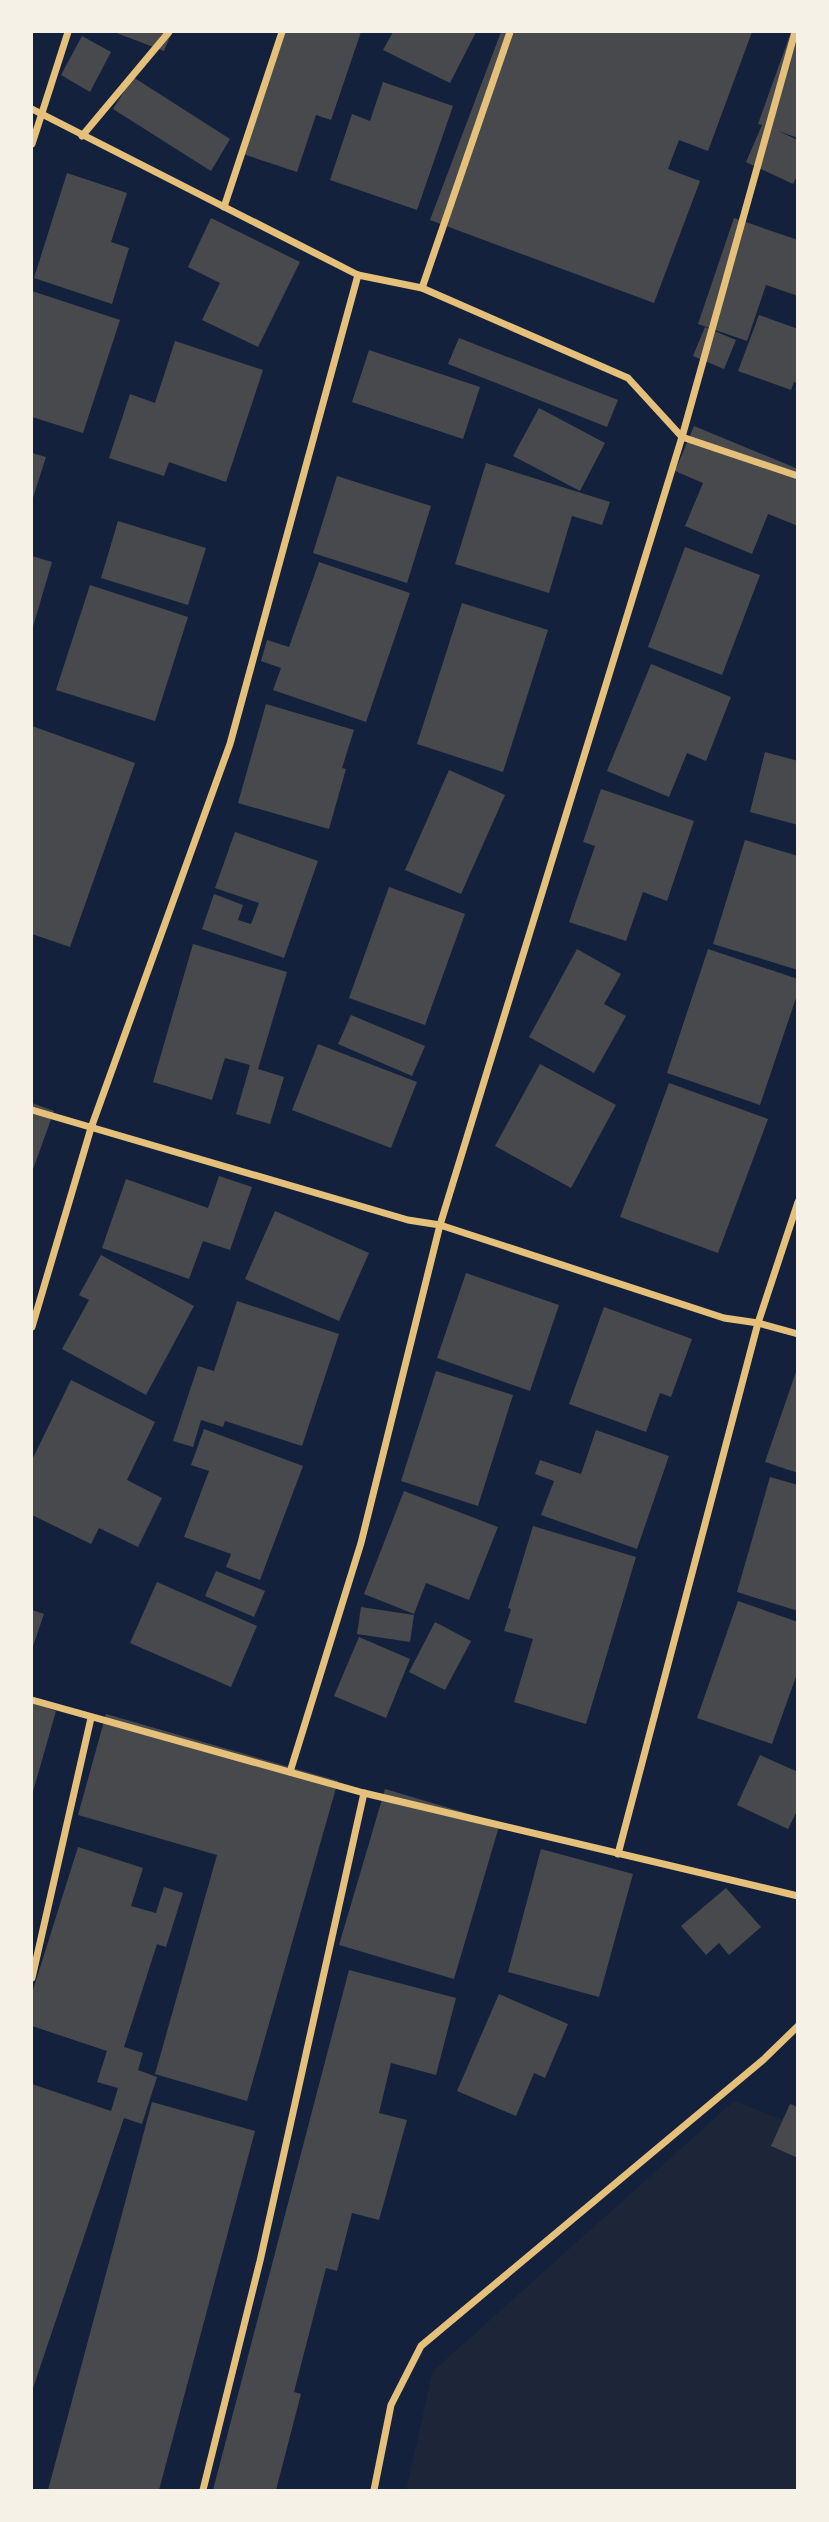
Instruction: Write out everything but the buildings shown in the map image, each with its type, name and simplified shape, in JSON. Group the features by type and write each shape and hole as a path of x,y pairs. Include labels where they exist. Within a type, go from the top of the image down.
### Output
{"street":[{"path":"32,144 68,32"},
{"path":"82,135 169,32"},
{"path":"225,207 282,32"},
{"path":"422,288 510,32"},
{"path":"290,1772 361,1543 440,1225 682,437 795,32"},
{"path":"32,109 358,275 422,288 628,378 682,437 797,476"},
{"path":"32,1328 91,1128 230,744 358,275"},
{"path":"32,1110 408,1220 440,1225 724,1318 758,1323 797,1334"},
{"path":"618,1854 758,1323 797,1202"},
{"path":"32,1700 364,1793 797,1896"},
{"path":"32,1978 91,1718"},
{"path":"203,2490 260,2260 364,1793"},
{"path":"374,2490 391,2405 421,2346 763,2060 797,2026"}],"shaded area":[{"path":"734,2101 797,2125 797,2490 406,2490 433,2371"}]}
